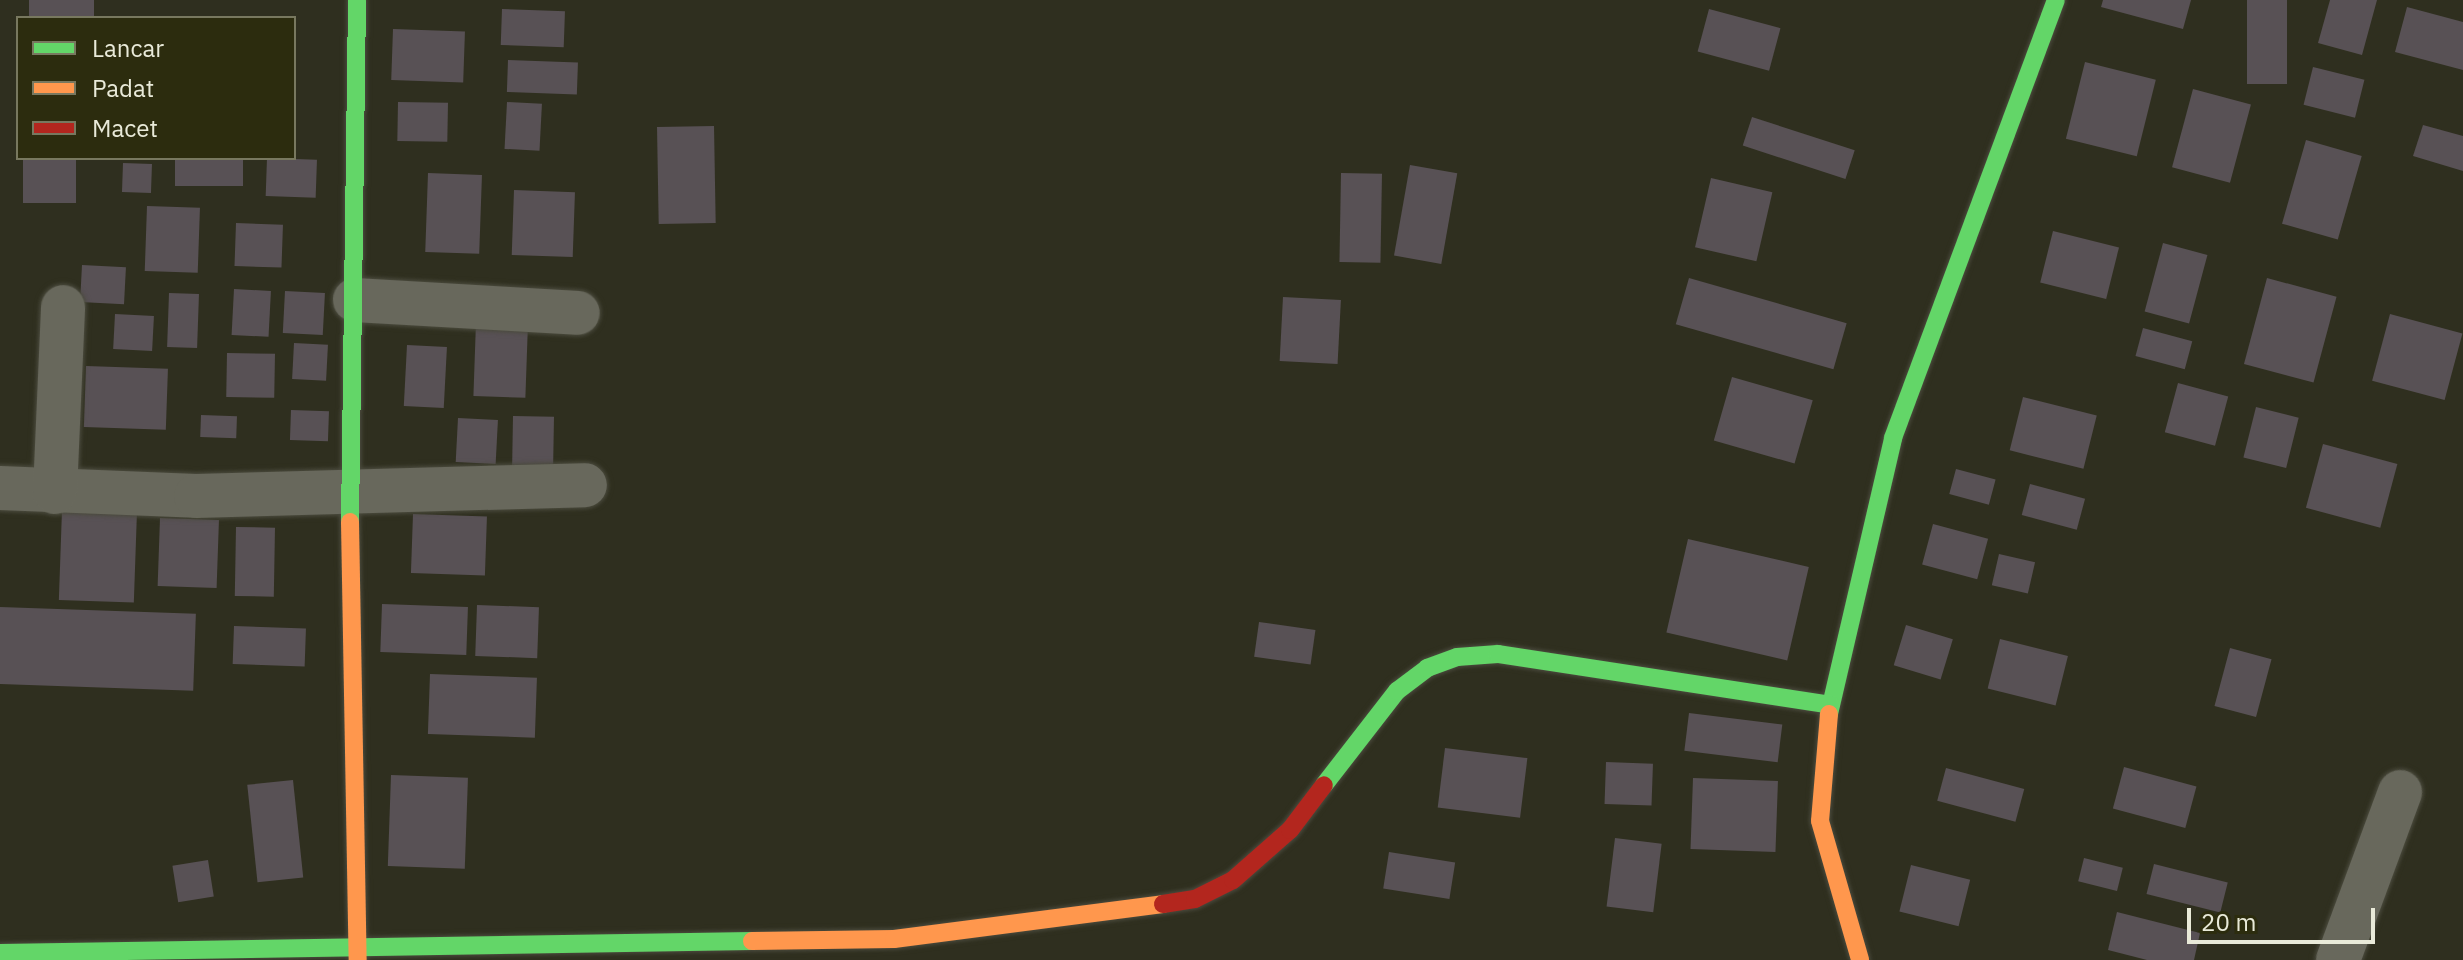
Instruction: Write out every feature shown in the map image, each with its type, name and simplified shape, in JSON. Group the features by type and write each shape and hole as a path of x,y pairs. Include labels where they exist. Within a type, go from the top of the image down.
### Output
{"street":[{"path":"357,0 355,300 349,493 357,953"},
{"path":"1860,960 1820,821 1830,705 1893,438 2056,0"},
{"path":"355,300 578,313"},
{"path":"55,492 63,307"},
{"path":"0,488 55,492 349,493 585,485"},
{"path":"0,953 357,953 894,939 1195,899 1262,860 1397,691 1427,668 1457,657 1498,654 1830,705"},
{"path":"2338,960 2400,792"}],"building":[{"path":"29,0 94,0 94,16 29,16"},
{"path":"2103,0 2191,0 2183,29 2101,7"},
{"path":"2247,0 2287,0 2287,84 2247,84"},
{"path":"2330,0 2377,0 2362,55 2318,43"},
{"path":"2407,7 2463,22 2463,70 2395,52"},
{"path":"502,9 565,11 564,47 501,45"},
{"path":"1709,9 1780,28 1769,71 1698,52"},
{"path":"393,29 465,32 463,82 391,80"},
{"path":"508,60 578,62 577,94 507,92"},
{"path":"2085,62 2156,80 2137,156 2066,139"},
{"path":"2313,67 2364,80 2355,118 2304,105"},
{"path":"2193,89 2251,105 2230,183 2172,167"},
{"path":"398,102 448,103 447,142 397,141"},
{"path":"507,102 542,104 539,151 505,149"},
{"path":"1752,117 1855,150 1845,179 1743,146"},
{"path":"2423,125 2463,136 2463,171 2413,156"},
{"path":"714,126 716,223 659,224 657,127"},
{"path":"2306,140 2362,156 2338,240 2282,224"},
{"path":"23,160 76,160 76,203 23,203"},
{"path":"175,160 243,160 243,186 175,186"},
{"path":"267,160 317,160 316,198 266,196"},
{"path":"123,163 152,164 151,193 122,192"},
{"path":"1410,165 1457,173 1441,264 1394,256"},
{"path":"428,173 482,175 479,254 425,252"},
{"path":"1341,173 1382,174 1380,263 1339,262"},
{"path":"1711,178 1772,192 1756,261 1695,247"},
{"path":"514,190 575,192 573,257 512,255"},
{"path":"147,206 200,208 198,273 145,271"},
{"path":"236,223 283,225 281,268 234,266"},
{"path":"2053,231 2119,247 2106,299 2040,282"},
{"path":"2163,243 2207,255 2189,323 2145,312"},
{"path":"82,265 126,267 124,304 80,302"},
{"path":"1689,278 1847,323 1833,369 1676,324"},
{"path":"2267,278 2337,297 2314,383 2244,364"},
{"path":"234,289 271,291 269,337 232,335"},
{"path":"285,291 325,293 323,335 283,333"},
{"path":"169,293 199,294 197,348 167,347"},
{"path":"1283,297 1341,300 1338,364 1280,361"},
{"path":"115,314 154,316 152,351 113,349"},
{"path":"2390,314 2462,333 2445,400 2372,381"},
{"path":"476,322 528,324 525,398 473,396"},
{"path":"2143,328 2192,341 2185,369 2135,356"},
{"path":"294,343 328,345 326,381 292,379"},
{"path":"407,345 447,347 444,408 404,406"},
{"path":"227,353 275,354 274,398 226,397"},
{"path":"86,366 168,369 166,430 84,427"},
{"path":"1732,377 1813,400 1795,464 1714,440"},
{"path":"2178,383 2228,396 2215,446 2165,432"},
{"path":"2023,397 2097,415 2083,469 2010,450"},
{"path":"2256,407 2299,418 2286,468 2243,457"},
{"path":"291,410 329,411 328,441 290,440"},
{"path":"201,415 237,416 236,438 200,437"},
{"path":"513,416 554,417 553,467 512,466"},
{"path":"458,418 498,420 496,464 456,462"},
{"path":"2323,444 2397,464 2380,528 2306,508"},
{"path":"1956,469 1996,480 1989,505 1949,494"},
{"path":"2030,484 2085,499 2077,530 2022,515"},
{"path":"62,510 137,513 134,603 59,600"},
{"path":"413,514 487,517 485,576 411,573"},
{"path":"160,518 219,520 217,588 158,586"},
{"path":"1933,524 1988,539 1977,579 1922,565"},
{"path":"236,527 275,528 274,597 235,596"},
{"path":"1688,539 1809,567 1787,660 1666,633"},
{"path":"1999,554 2035,562 2028,594 1992,585"},
{"path":"382,604 468,607 466,655 380,652"},
{"path":"477,605 539,607 537,658 475,656"},
{"path":"0,607 196,614 193,691 0,684"},
{"path":"1259,622 1315,630 1311,665 1254,657"},
{"path":"1906,625 1953,639 1941,679 1894,665"},
{"path":"234,626 306,629 305,666 233,664"},
{"path":"2000,639 2068,656 2056,705 1988,688"},
{"path":"2230,648 2272,659 2256,717 2214,706"},
{"path":"430,674 537,678 535,738 428,734"},
{"path":"1689,713 1782,724 1778,762 1684,751"},
{"path":"1445,748 1527,758 1520,818 1438,808"},
{"path":"1606,762 1653,764 1652,806 1605,804"},
{"path":"2124,767 2196,786 2185,828 2113,809"},
{"path":"1946,768 2024,789 2015,822 1937,801"},
{"path":"391,775 468,778 465,869 388,866"},
{"path":"1693,778 1778,781 1775,852 1691,849"},
{"path":"293,780 303,877 257,882 247,785"},
{"path":"1615,838 1662,844 1653,912 1607,906"},
{"path":"1389,852 1455,862 1449,899 1383,889"},
{"path":"2084,858 2123,868 2117,891 2078,881"},
{"path":"208,860 214,897 178,902 172,866"},
{"path":"2154,864 2228,882 2220,912 2147,894"},
{"path":"1911,865 1970,880 1959,926 1899,912"},
{"path":"2117,912 2200,933 2194,960 2147,960 2108,950"}],"traffic: fast":[{"path":"350,522 357,0"},
{"path":"1829,714 1893,438 2056,0"},
{"path":"1324,785 1397,691 1427,668 1457,657 1498,654 1830,705"},
{"path":"0,953 752,941"}],"traffic: slow":[{"path":"350,522 358,960"},
{"path":"1829,714 1820,821 1860,960"},
{"path":"752,941 894,939 1163,904"}],"traffic: jam":[{"path":"1163,904 1195,899 1233,880 1290,830 1324,785"}]}
